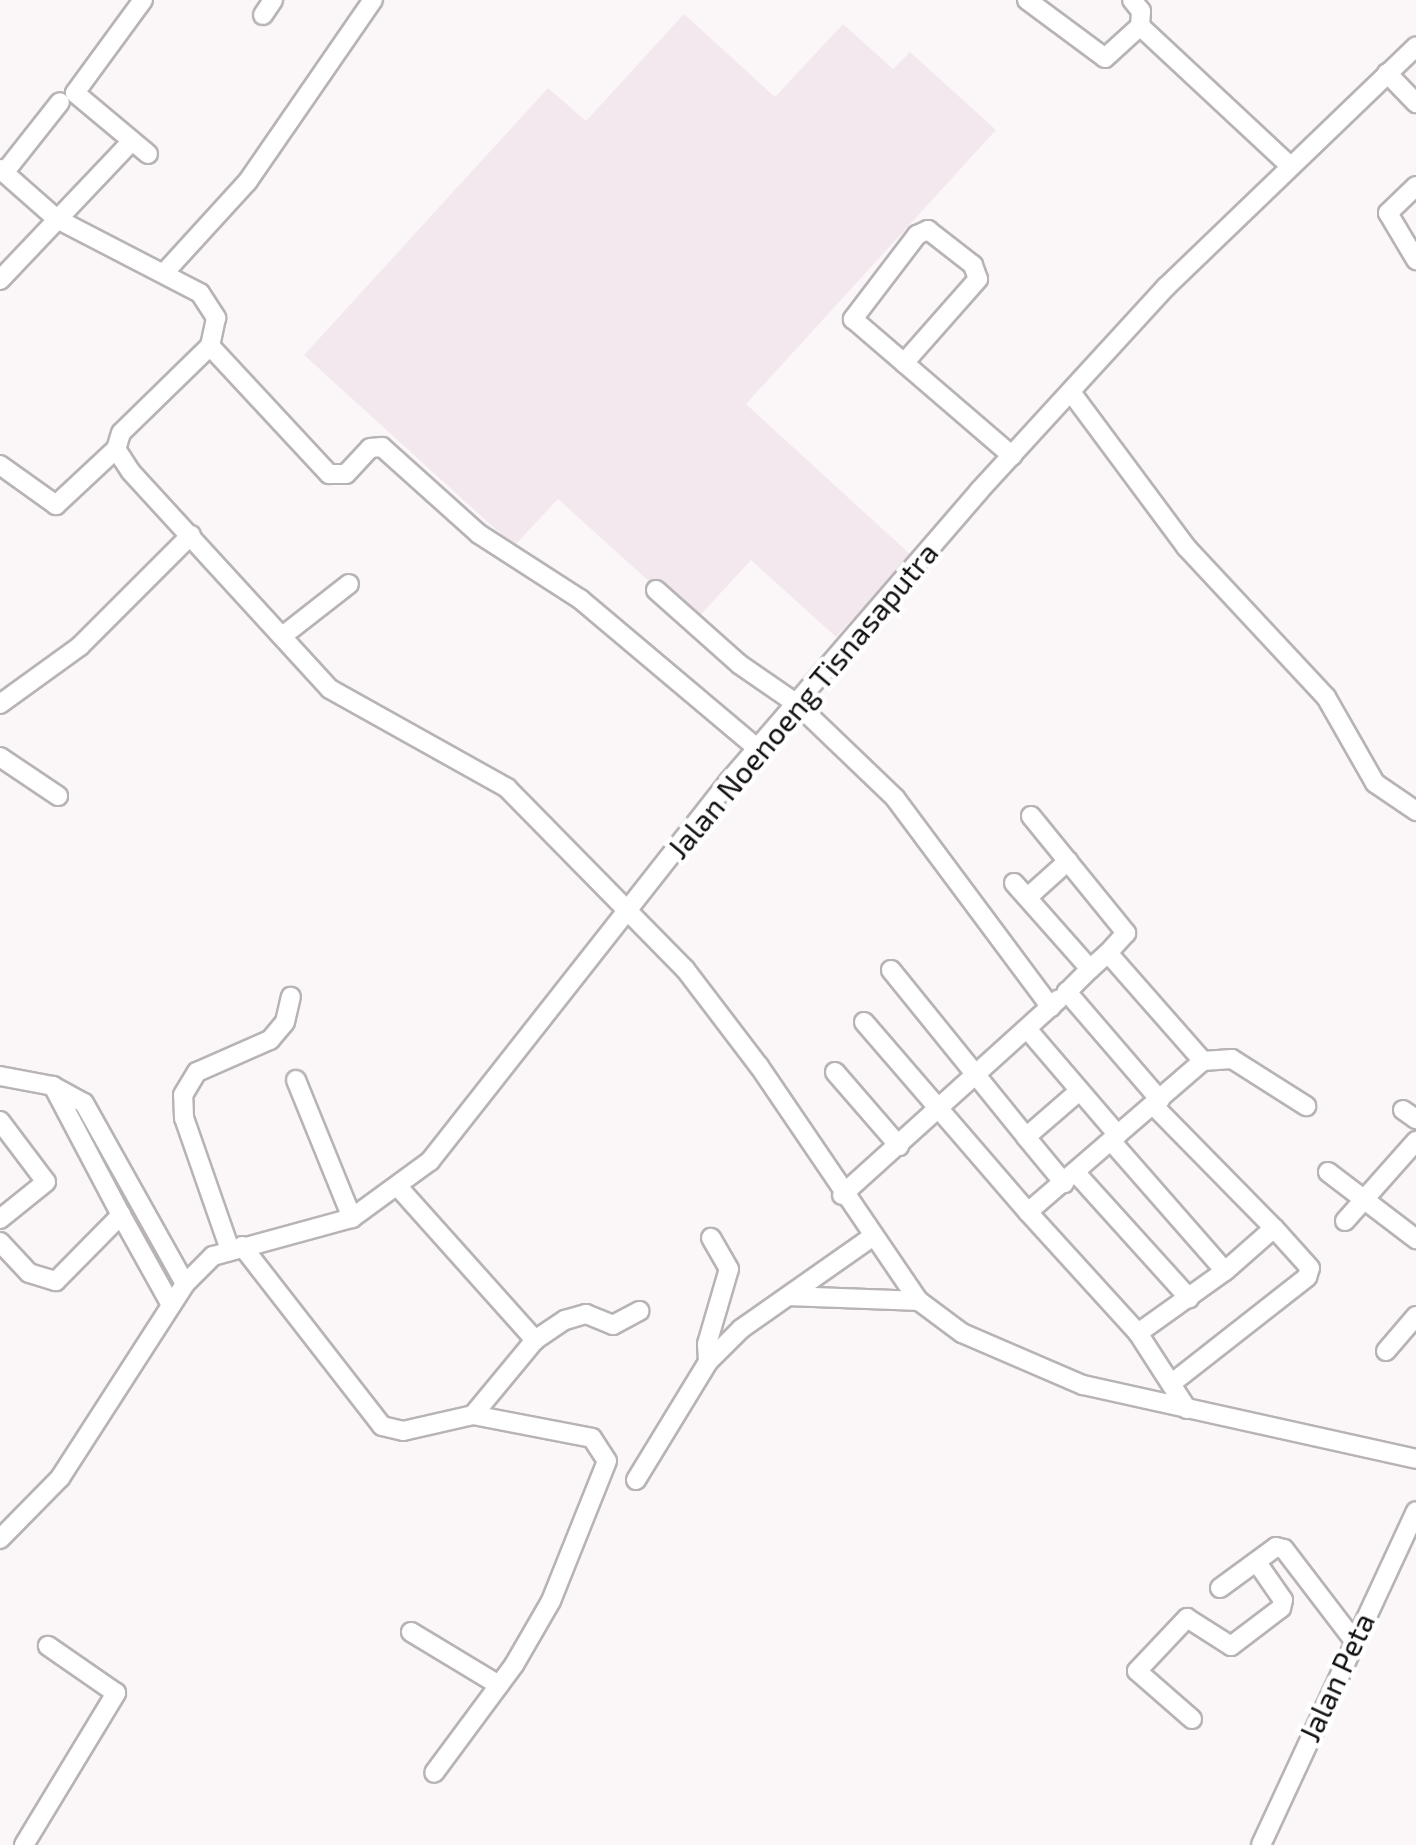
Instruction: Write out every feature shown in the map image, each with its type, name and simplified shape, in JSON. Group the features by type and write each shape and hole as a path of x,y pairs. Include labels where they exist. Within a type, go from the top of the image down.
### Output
{"street":[{"path":"143,0 74,93 148,154"},
{"path":"165,272 258,168 373,0"},
{"path":"1026,0 1101,58 1140,26 1141,11 1132,0"},
{"path":"1140,26 1290,165"},
{"name":"Jalan Noenoeng Tisnasaputra","path":"0,1539 60,1478 185,1284 236,1247 352,1218 400,1188 485,1096 626,908 758,749 1012,456 1290,165 1416,46"},
{"path":"1387,73 1416,104"},
{"path":"0,464 56,505 116,449 131,421 210,346 216,318 209,306 165,272 57,219 2,171 60,102"},
{"path":"0,280 130,143"},
{"path":"1416,186 1388,213 1416,260"},
{"path":"904,363 978,278 973,265 928,230 917,235 854,312 904,363 1012,456"},
{"path":"210,346 329,474 346,474 370,448 382,447 480,534 580,599 758,749"},
{"path":"1071,392 1186,547 1326,697 1376,783 1416,812"},
{"path":"116,449 341,698 384,714 507,788 685,968 759,1066 842,1195 919,1301 962,1333 1083,1385 1416,1459"},
{"path":"0,704 80,646 191,536"},
{"path":"285,634 350,584"},
{"path":"656,590 740,664 797,704 895,798 1050,1007"},
{"path":"0,757 58,796"},
{"path":"842,1195 1028,1030 1126,933 1031,816"},
{"path":"1028,897 1068,861"},
{"path":"1014,883 1090,969"},
{"path":"1108,953 1203,1061"},
{"path":"890,970 1026,1137 1189,1298"},
{"path":"1067,992 1157,1103 1308,1262 1307,1277 1172,1383"},
{"path":"291,997 285,1022 270,1040 197,1072 183,1095 184,1118 236,1247 382,1426 403,1431 473,1416 592,1438 607,1461 551,1601 500,1685 434,1773"},
{"path":"864,1022 1138,1334 1187,1409"},
{"path":"1028,1030 1225,1271"},
{"path":"1028,1212 1203,1061 1232,1059 1306,1106"},
{"path":"835,1072 900,1146"},
{"path":"3,1080 53,1086 84,1102 185,1284"},
{"path":"296,1080 352,1218"},
{"path":"53,1086 172,1305"},
{"path":"1026,1137 1078,1092"},
{"path":"0,1121 46,1182 0,1219"},
{"path":"86,1148 105,1138"},
{"path":"1345,1222 1416,1141"},
{"path":"1328,1172 1416,1239"},
{"path":"106,1186 126,1174"},
{"path":"400,1188 535,1340"},
{"path":"0,1242 29,1274 56,1281 121,1215"},
{"path":"1138,1334 1225,1271 1274,1228"},
{"path":"636,1480 708,1362 741,1329 872,1237"},
{"path":"708,1362 707,1344 729,1269 711,1238"},
{"path":"790,1296 919,1301"},
{"path":"473,1416 535,1340 565,1320 586,1314 613,1324 639,1311"},
{"path":"1386,1351 1416,1316"},
{"name":"Jalan Peta","path":"1261,1845 1352,1638 1416,1511"},
{"path":"1220,1588 1284,1549 1352,1638"},
{"path":"1192,1719 1137,1671 1186,1618 1231,1646 1281,1608 1283,1600 1258,1564"},
{"path":"410,1632 500,1685"},
{"path":"24,1845 116,1693 48,1646"}],"shaded area":[{"path":"684,14 775,97 843,24 893,69 910,52 996,130 746,404 911,555 836,637 751,560 694,622 558,499 514,546 304,355 548,88 586,121"}]}
